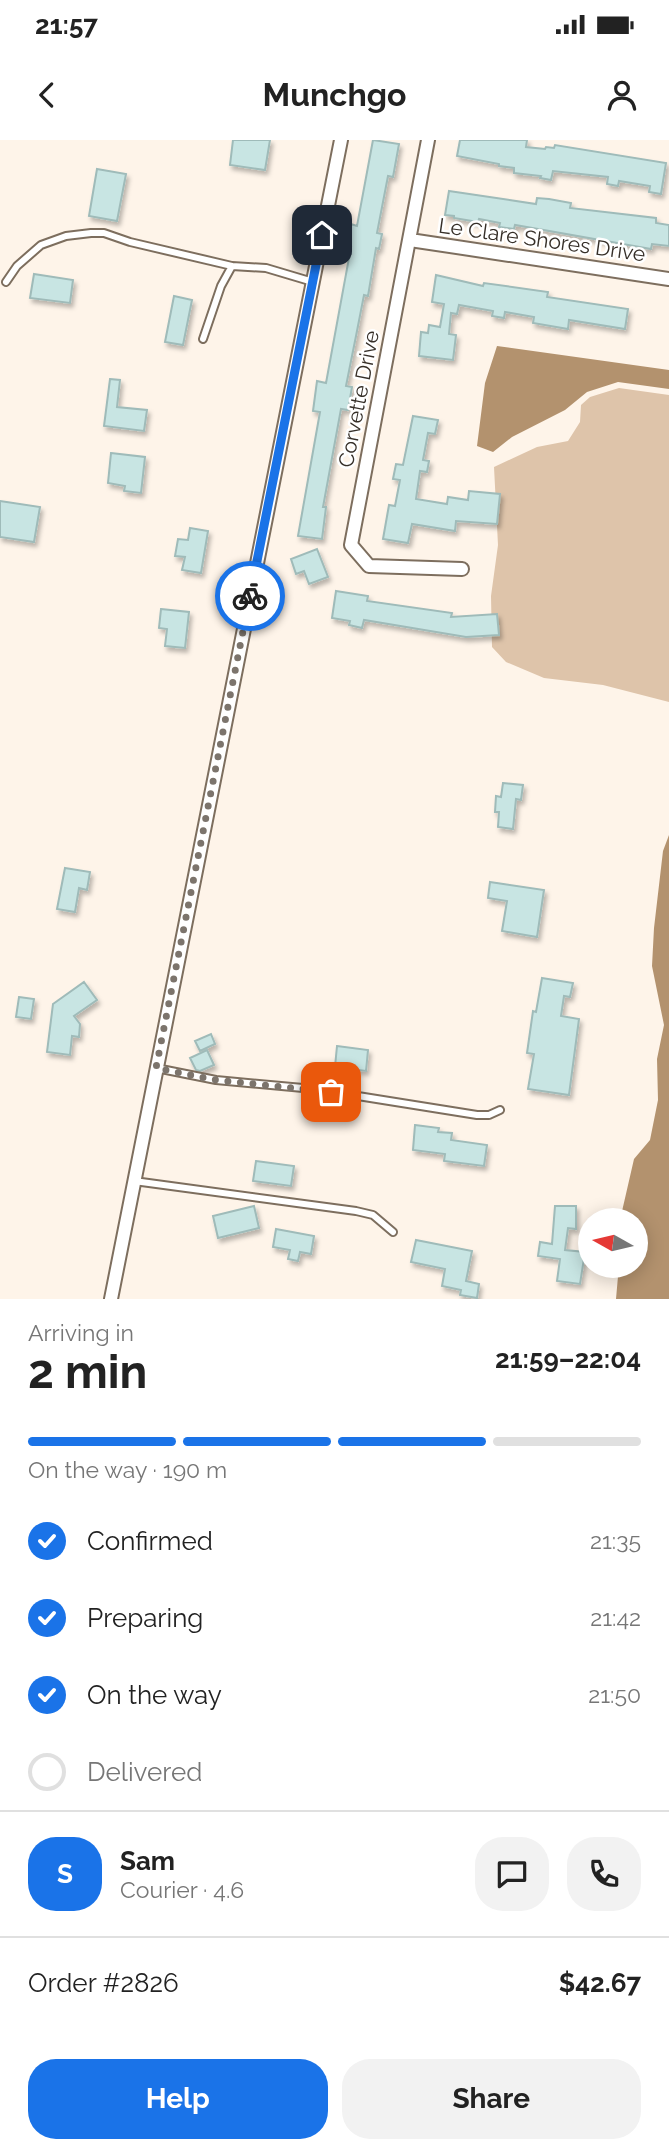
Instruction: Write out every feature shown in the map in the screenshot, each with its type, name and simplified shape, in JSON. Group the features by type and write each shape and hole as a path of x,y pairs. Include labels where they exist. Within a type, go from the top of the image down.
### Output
{"street":[{"path":"111,1299 341,140"},
{"name":"Corvette Drive","path":"428,140 351,545 369,566 462,569"},
{"name":"Le Clare Shores Drive","path":"410,240 669,279"}],"lane":[{"path":"6,282 16,266 41,245 66,236 104,233 130,242 232,266 266,268 313,282"},
{"path":"204,338 221,286 232,266"},
{"path":"156,1068 216,1080 314,1089 477,1115 489,1115 499,1110"},
{"path":"134,1181 356,1211 373,1215 393,1232"}],"shaded area":[{"path":"497,346 669,370 669,389 618,382 587,392 565,410 512,437 493,452 477,446 485,383"},
{"path":"619,388 669,395 669,702 603,685 544,678 506,662 492,647 491,596 498,545 494,467 537,447 568,441 580,422 581,405 590,397"},
{"path":"669,835 669,1299 616,1299 618,1278 648,1278 648,1208 623,1208 634,1159 650,1140 658,1100 657,1059 664,1025 652,966 663,851"}],"building":[{"path":"233,140 270,140 265,170 230,165"},
{"path":"373,140 399,144 393,177 388,176 377,233 382,234 379,249 376,248 368,296 364,295 346,386 352,387 348,410 341,409 323,507 326,507 322,539 298,536 320,412 313,411 317,381 326,383 351,247 347,246 351,224 357,226"},
{"path":"460,140 527,140 526,147 545,149 554,148 555,145 666,163 661,194 649,192 650,186 619,181 618,186 607,184 608,177 553,171 551,180 514,173 514,168 457,156"},
{"path":"97,169 126,174 117,221 89,216"},
{"path":"449,191 536,204 537,198 549,199 571,203 570,208 656,218 656,223 669,225 669,246 652,244 651,249 515,225 514,229 499,227 500,223 479,219 478,222 454,218 445,215"},
{"path":"34,274 73,280 70,303 30,298"},
{"path":"436,275 483,286 484,283 548,292 547,297 628,309 625,329 569,320 568,329 533,323 534,317 505,312 504,318 492,316 493,311 459,305 457,314 451,313 449,334 456,335 453,360 419,356 421,332 428,333 429,325 440,327 444,304 432,302"},
{"path":"174,296 192,300 183,345 165,342"},
{"path":"110,379 120,380 117,407 147,410 144,431 104,426"},
{"path":"413,416 438,420 435,434 428,433 423,460 429,461 427,472 420,471 416,499 447,504 448,497 468,500 469,491 500,494 497,524 456,521 455,531 412,524 408,543 383,539 389,505 395,506 400,480 393,479 396,464 403,465"},
{"path":"111,453 145,457 141,493 124,491 125,486 108,483"},
{"path":"0,501 40,507 34,542 0,537"},
{"path":"190,528 208,531 201,573 182,570 185,557 175,556 178,539 188,540"},
{"path":"317,549 328,577 309,584 304,571 296,574 291,559"},
{"path":"336,591 368,596 367,601 452,613 451,617 497,614 499,635 466,637 364,620 362,628 349,625 350,621 332,618"},
{"path":"161,609 189,612 185,648 165,646 167,629 159,628"},
{"path":"503,783 523,785 521,800 516,799 513,829 498,827 496,796 501,797"},
{"path":"65,868 90,872 87,890 79,888 75,912 57,909"},
{"path":"490,882 544,890 537,937 502,931 507,901 488,898"},
{"path":"542,978 573,983 570,997 564,996 561,1016 579,1019 569,1095 528,1089 534,1054 527,1053 533,1011 536,1012"},
{"path":"84,982 97,1000 74,1016 80,1024 79,1037 72,1036 70,1055 47,1052 53,1004"},
{"path":"19,997 34,999 31,1019 16,1017"},
{"path":"211,1034 215,1044 200,1051 195,1041"},
{"path":"337,1046 368,1050 366,1071 335,1067"},
{"path":"207,1050 214,1065 196,1070 190,1058"},
{"path":"415,1125 439,1128 438,1132 452,1133 451,1140 487,1145 484,1166 444,1161 445,1154 413,1150"},
{"path":"256,1161 294,1166 291,1186 253,1181"},
{"path":"254,1206 259,1228 218,1238 213,1216"},
{"path":"555,1206 576,1206 576,1229 568,1228 565,1250 578,1251 580,1284 557,1281 560,1259 538,1256 540,1242 552,1244"},
{"path":"276,1229 314,1236 311,1254 300,1252 298,1261 288,1259 290,1250 273,1247"},
{"path":"416,1240 472,1251 466,1281 479,1284 477,1298 460,1295 461,1290 442,1286 445,1269 411,1262"}],"way so far":[{"path":"250,596 156,1068 216,1080 331,1092"}],"route":[{"path":"250,596 322,235"}]}
